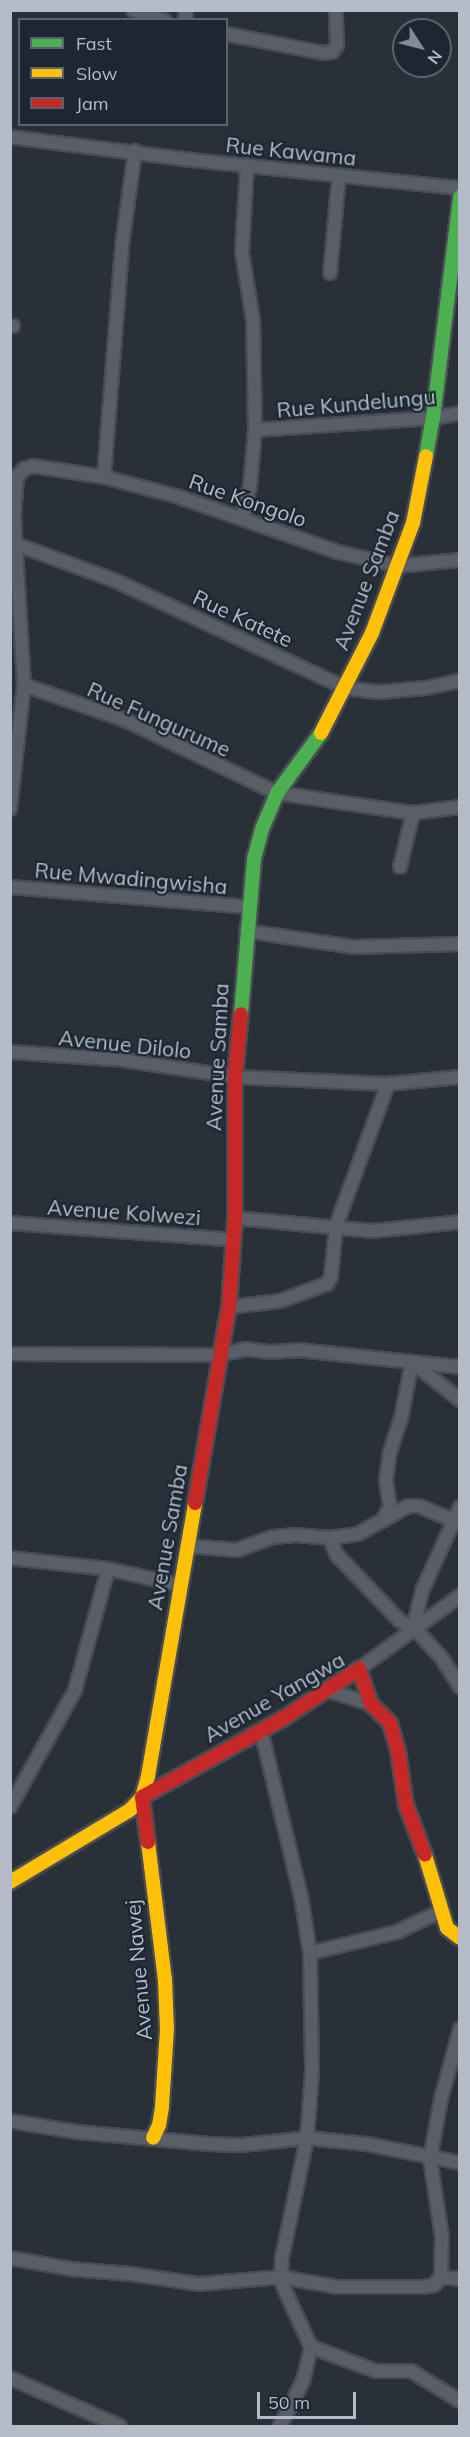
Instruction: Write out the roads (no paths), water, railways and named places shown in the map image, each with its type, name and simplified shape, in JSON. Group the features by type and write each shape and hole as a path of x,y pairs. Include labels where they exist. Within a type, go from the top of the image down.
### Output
{"street":[{"path":"133,10 158,18"},
{"path":"228,34 324,53 332,52 337,45 336,10"},
{"name":"Rue Kawama","path":"10,137 459,189"},
{"path":"104,477 123,238 135,151"},
{"path":"242,518 250,487 255,430 253,321 242,252 247,165"},
{"path":"330,273 339,176"},
{"name":"Avenue Samba","path":"142,1797 148,1776 189,1546 229,1307 235,1218 235,1077 254,859 262,829 277,793 323,730 372,633 413,523 433,418 453,286 459,197"},
{"name":"Rue Kundelungu","path":"255,430 433,418 459,413"},
{"name":"Rue Kongolo","path":"12,517 17,477 24,469 33,466 104,477 179,497 338,552 397,566 459,560"},
{"path":"10,809 16,703 24,685 12,517"},
{"name":"Rue Katete","path":"15,544 116,581 345,688 380,693 426,688 459,681"},
{"name":"Rue Fungurume","path":"24,685 125,720 277,793 413,813"},
{"path":"400,867 413,813 459,807"},
{"name":"Rue Mwadingwisha","path":"10,887 249,907"},
{"path":"246,931 355,947 459,944"},
{"name":"Avenue Dilolo","path":"10,1052 123,1059 235,1077 388,1084 459,1077"},
{"path":"229,1307 280,1301 327,1284 331,1277 336,1226 388,1084"},
{"path":"235,1218 372,1231 459,1222"},
{"name":"Avenue Kolwezi","path":"10,1223 234,1240"},
{"path":"10,1354 220,1355 244,1349 272,1352 298,1350 459,1367"},
{"path":"412,1362 459,1401"},
{"path":"383,1520 390,1506 386,1480 390,1452 401,1419 412,1362"},
{"path":"189,1546 237,1550 273,1537 296,1535 330,1538 358,1534 408,1506 419,1506 457,1521"},
{"path":"413,1628 422,1592 457,1521 459,1507"},
{"path":"330,1538 336,1554 399,1620 413,1628 443,1660 459,1687"},
{"path":"10,1558 108,1569 181,1585"},
{"path":"10,1807 75,1690 108,1569"},
{"path":"359,1669 459,1596"},
{"name":"Avenue Yangwa","path":"142,1797 261,1730 359,1669 370,1704 385,1715 396,1737 406,1805 433,1877 447,1928 459,1938"},
{"path":"327,1690 370,1704"},
{"path":"261,1730 301,1896 310,1953 312,2072 306,2139 282,2258 281,2277 282,2284 311,2347 303,2381 280,2427"},
{"path":"10,1882 112,1823 142,1797"},
{"name":"Avenue Nawej","path":"142,1797 165,1980 167,2030 162,2107 159,2125 153,2138"},
{"path":"310,1953 397,1932 441,1911"},
{"path":"10,2258 70,2269 131,2274 199,2284 281,2277 338,2287 434,2285 441,2277 442,2237 430,2158 441,2099 459,2029"},
{"path":"10,2121 77,2132 242,2145 306,2139 367,2144 459,2163"},
{"path":"441,2277 459,2279"},
{"path":"311,2347 376,2371 411,2371 459,2401"},
{"path":"10,2378 120,2427"}]}
